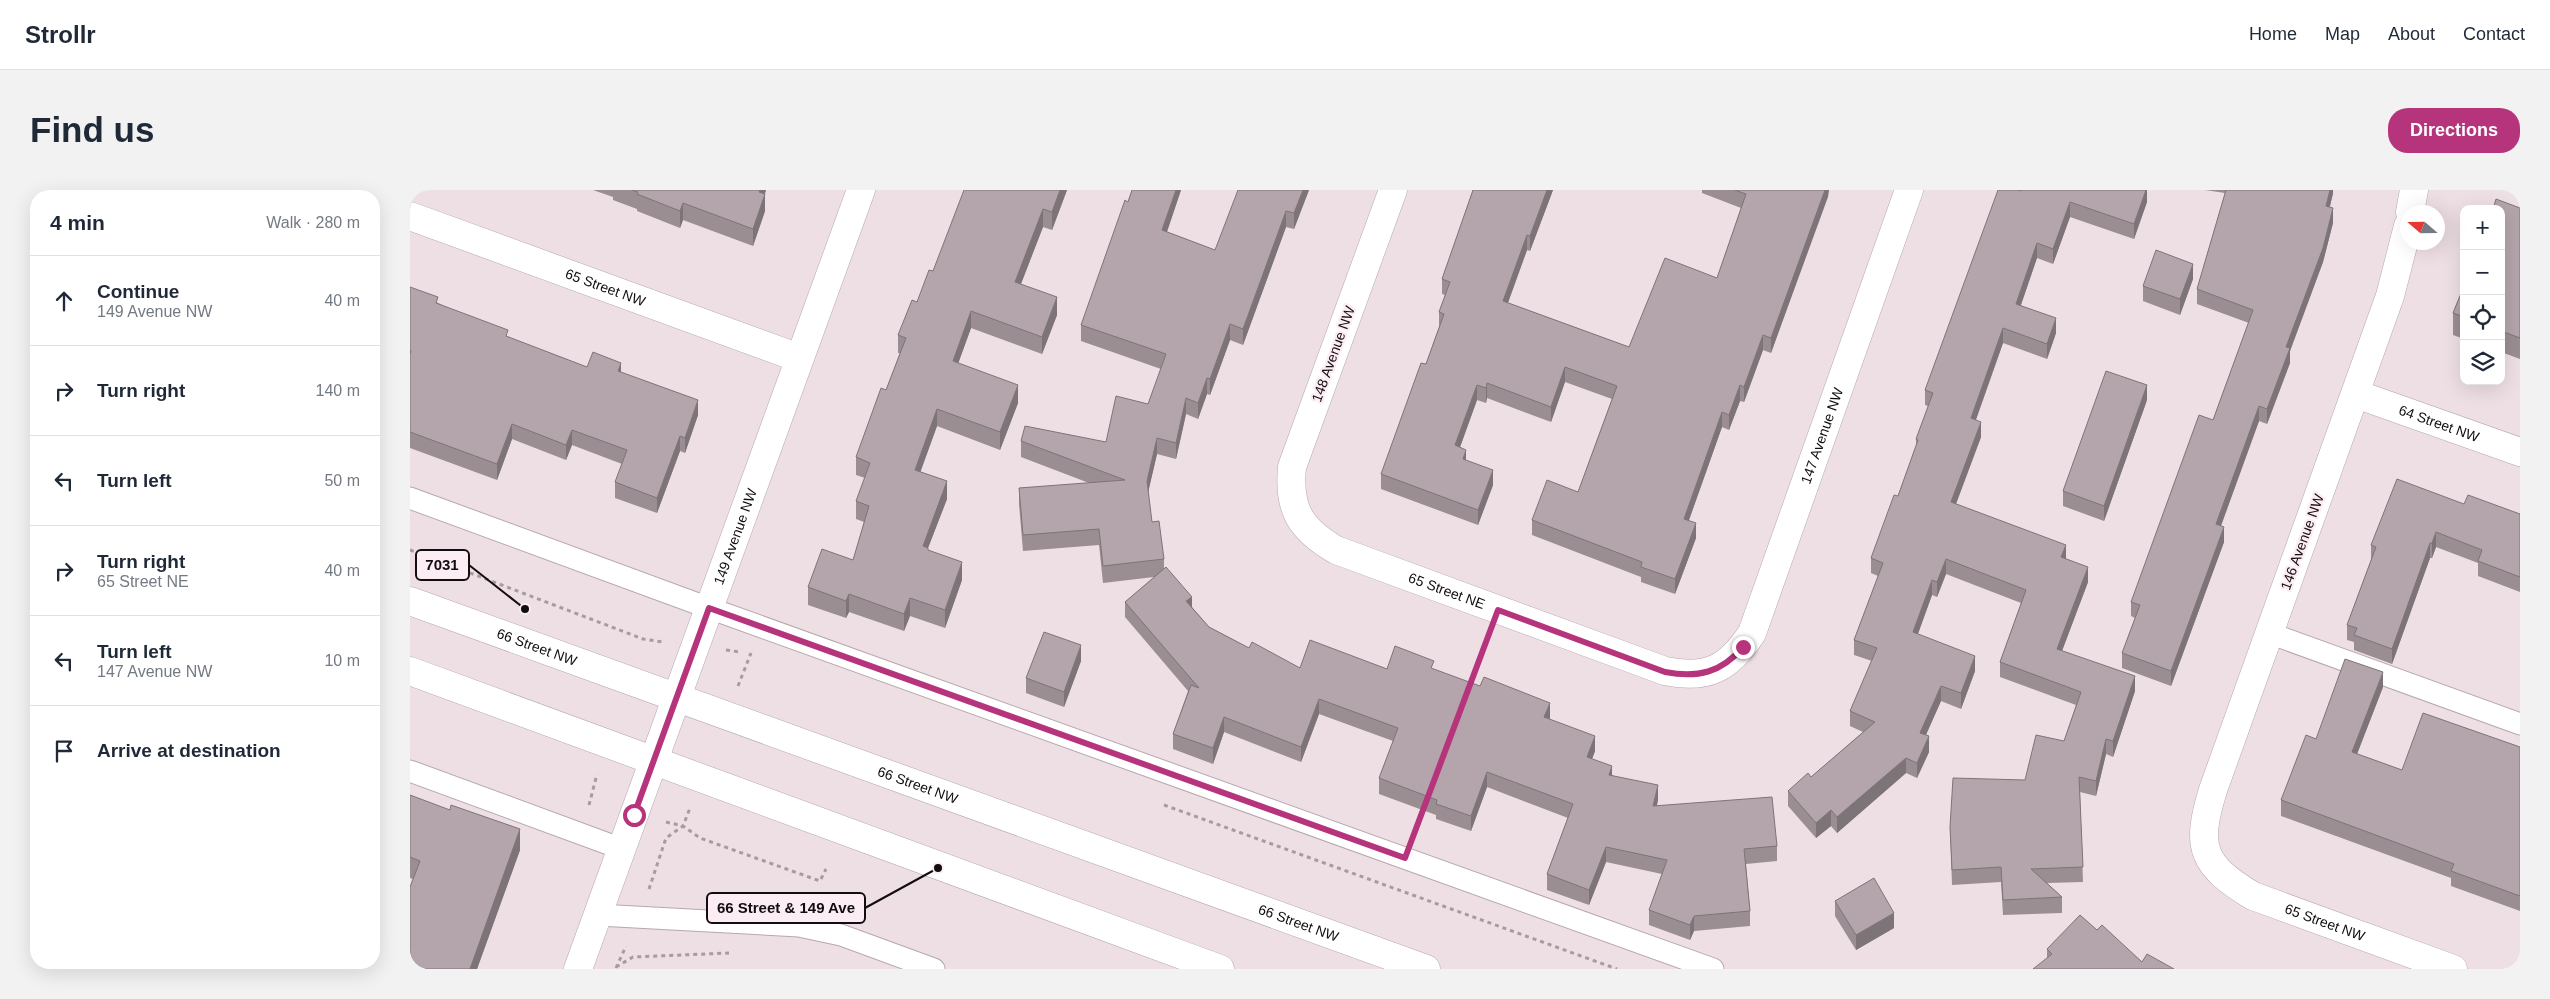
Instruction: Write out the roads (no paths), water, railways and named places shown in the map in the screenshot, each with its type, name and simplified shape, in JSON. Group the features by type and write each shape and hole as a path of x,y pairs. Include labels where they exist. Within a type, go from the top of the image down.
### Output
{"street":[{"name":"149 Avenue NW","path":"578,969 678,699 709,608 861,190"},
{"name":"148 Avenue NW","path":"1300,520 1293,502 1290,484 1292,467 1394,190"},
{"name":"147 Avenue NW","path":"1716,670 1732,660 1752,633 1909,190"},
{"path":"2411,205 2414,190"},
{"name":"65 Street NW","path":"410,216 799,358"},
{"name":"146 Avenue NW","path":"2208,859 2203,839 2205,817 2269,633 2356,394 2390,296 2402,250"},
{"name":"64 Street NW","path":"2356,394 2520,452"},
{"name":"65 Street NE","path":"1300,520 1319,540 1336,550 1665,672 1687,674 1716,670"},
{"name":"66 Street NW","path":"410,601 1426,969"},
{"path":"410,671 1220,969"},
{"name":"65 Street NW","path":"2208,859 2234,884 2253,896 2453,969"}],"lane":[{"path":"410,498 709,608 1713,969"},
{"path":"2269,633 2520,724"},
{"path":"410,771 622,849"},
{"path":"598,915 798,926 841,935 932,969"}],"place":[{"name":"7031","path":"525,609"},
{"name":"66 Street & 149 Ave","path":"938,868"}]}
